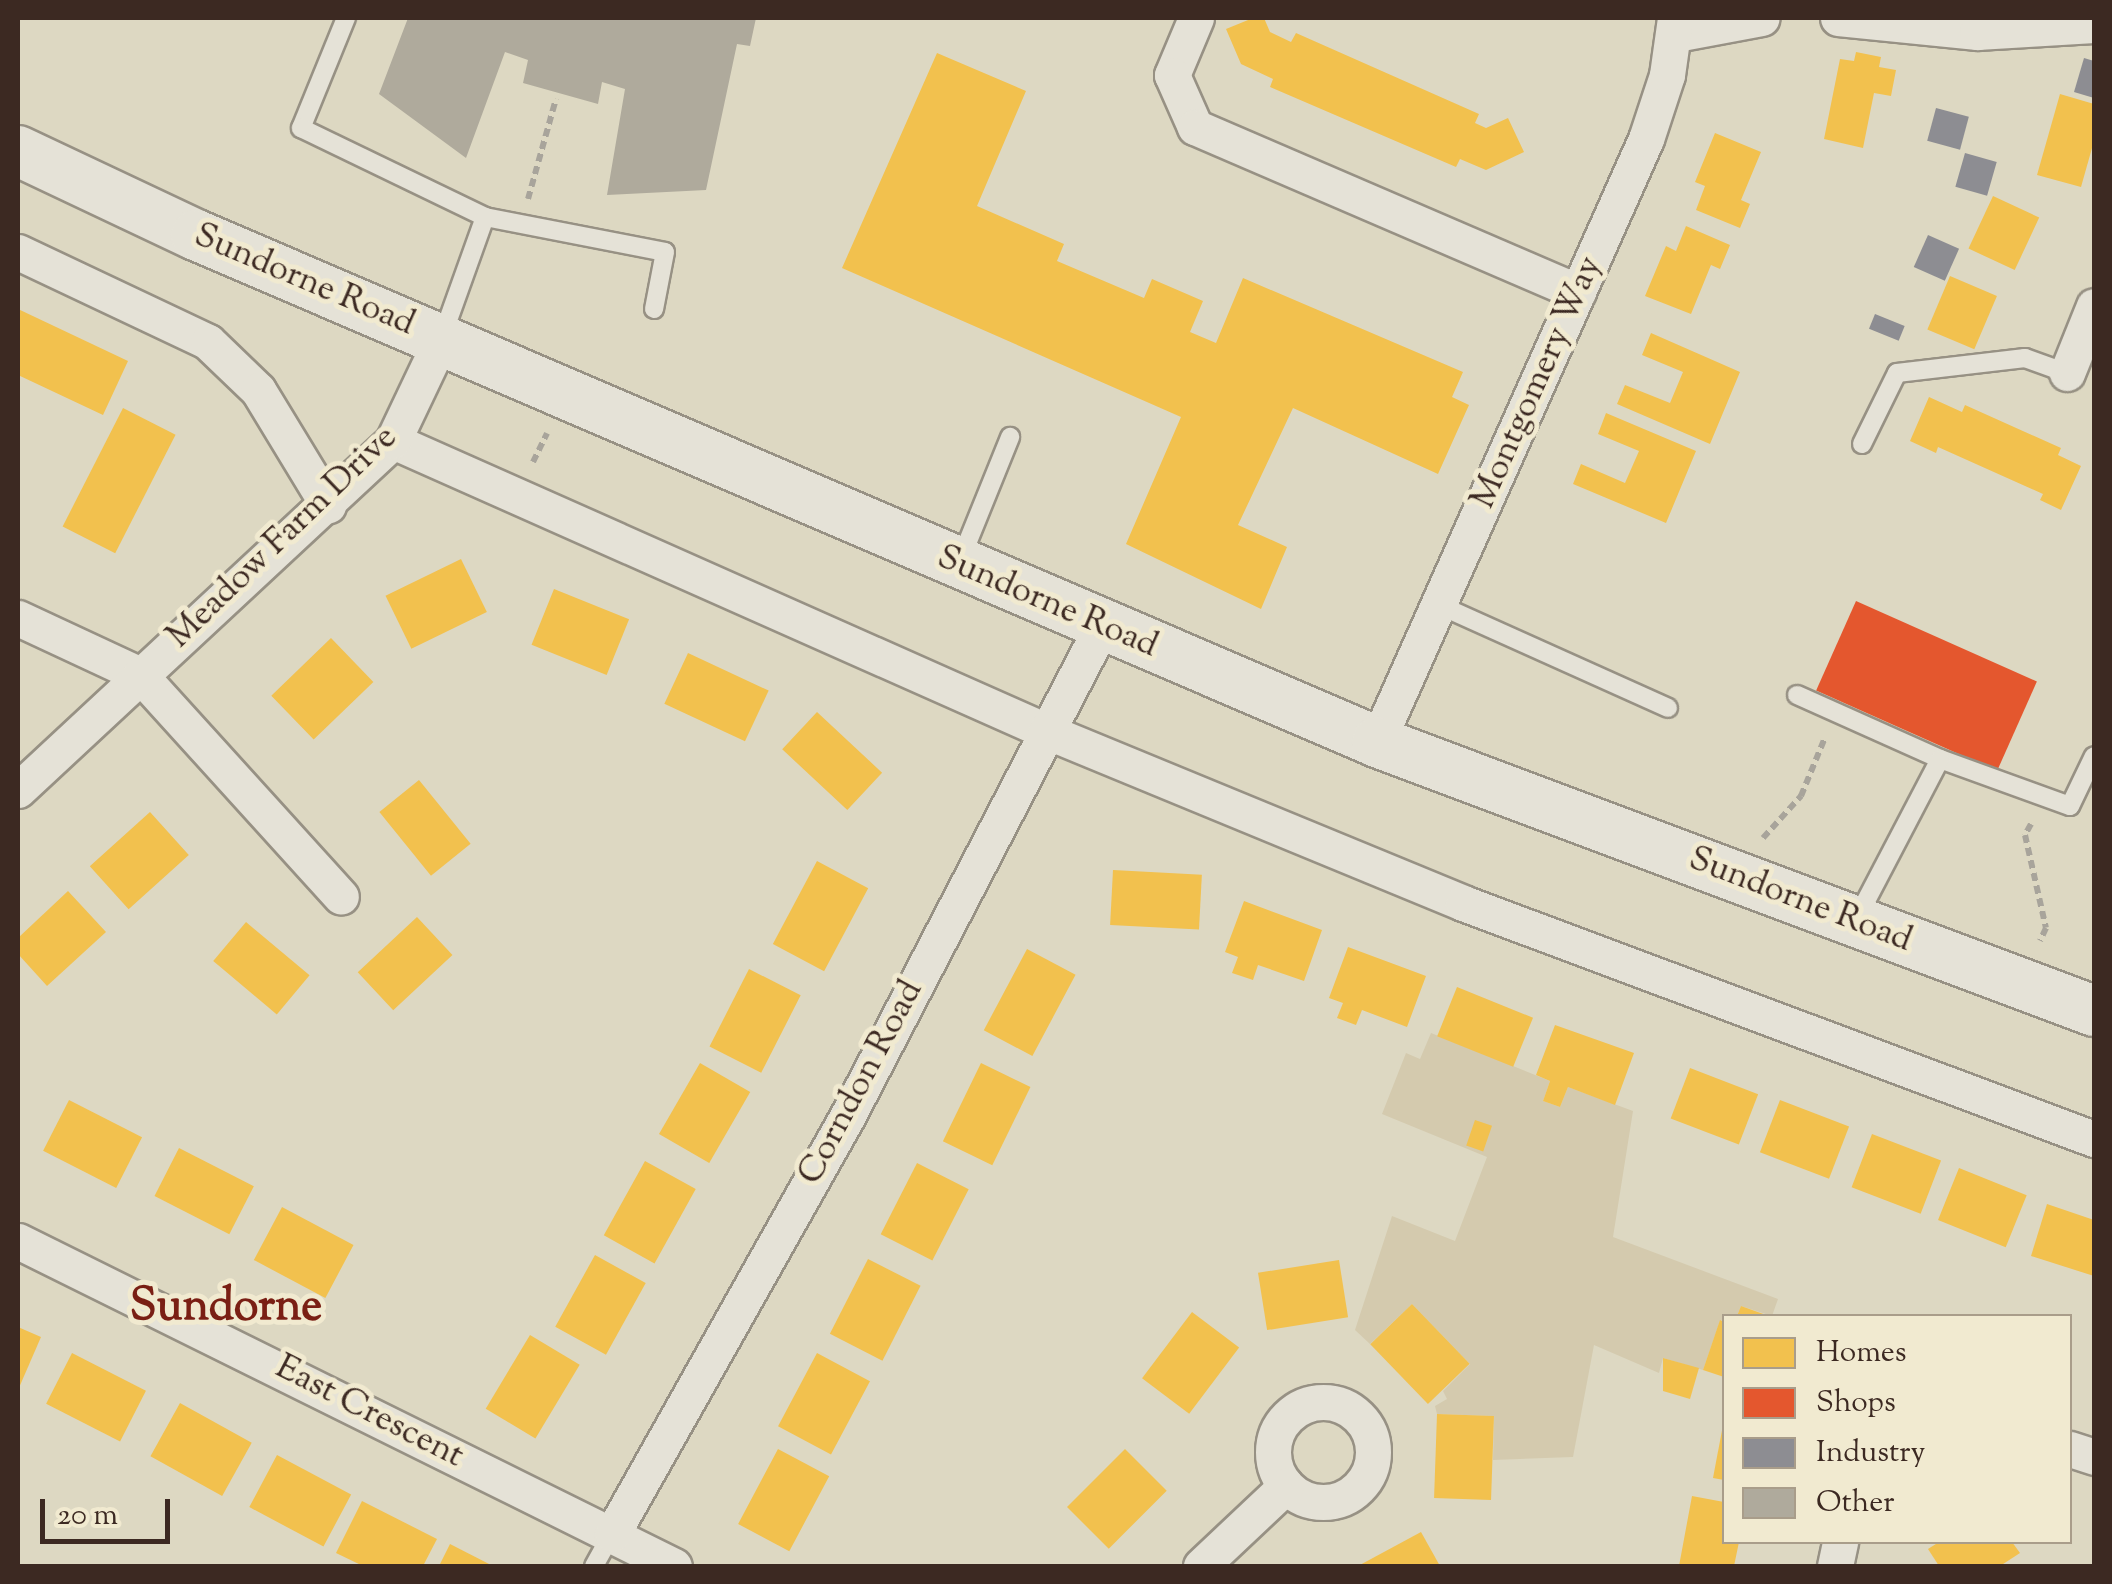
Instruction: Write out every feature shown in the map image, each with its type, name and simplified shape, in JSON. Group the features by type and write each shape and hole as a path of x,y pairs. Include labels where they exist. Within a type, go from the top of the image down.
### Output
{"main road":[{"name":"Sundorne Road","path":"18,151 958,566 1377,742 2094,1011"}],"street":[{"path":"1196,18 1172,74 1195,127 1578,292"},
{"path":"1676,26 1762,18"},
{"path":"1838,18 1977,32 2094,25"},
{"name":"Montgomery Way","path":"1377,742 1646,139 1676,26"},
{"path":"18,252 208,342 258,390 328,504"},
{"path":"2067,373 2094,306"},
{"name":"Meadow Farm Drive","path":"18,790 393,441 441,340"},
{"path":"393,441 1046,730 1534,932 2094,1139"},
{"path":"18,618 140,675"},
{"name":"Corndon Road","path":"612,1534 846,1117 1102,626"},
{"name":"Meadow Farm Drive","path":"140,675 340,897"},
{"name":"East Crescent","path":"18,1241 674,1566"},
{"path":"1201,1566 1286,1486"}],"lane":[{"path":"346,18 301,128 485,217 665,252 654,309"},
{"path":"441,340 485,217"},
{"path":"1862,444 1897,373 2025,358 2067,373"},
{"path":"958,566 1010,438"},
{"path":"1438,605 1668,708"},
{"path":"1797,695 1940,759 2070,806 2094,756"},
{"path":"1855,922 1940,759"},
{"path":"594,1566 612,1534"}],"path":[{"path":"528,200 556,98"},
{"path":"1743,880 1765,834 1802,796 1835,712"},
{"path":"2023,984 2046,928 2025,835 2045,797"}],"shaded area":[{"path":"1431,1033 1550,1081 1543,1101 1560,1107 1568,1087 1633,1111 1613,1237 1778,1299 1773,1314 1741,1306 1738,1314 1722,1314 1703,1370 1663,1358 1659,1373 1594,1345 1573,1457 1493,1460 1494,1416 1437,1414 1435,1406 1447,1399 1443,1391 1470,1364 1412,1304 1370,1344 1355,1330 1392,1216 1455,1241 1487,1157 1382,1114 1406,1053 1420,1059"}],"building: Homes":[{"path":"1253,18 1264,18 1270,32 1291,42 1296,33 1479,114 1475,123 1486,128 1508,118 1524,152 1486,170 1460,159 1456,167 1270,87 1273,79 1241,64 1226,29"},
{"path":"1856,52 1881,57 1879,67 1896,70 1891,96 1874,93 1863,148 1824,139 1840,59 1854,61"},
{"path":"937,53 1026,91 977,206 1064,244 1057,261 1144,298 1152,279 1203,301 1190,332 1216,343 1243,278 1463,372 1452,397 1469,405 1438,474 1293,408 1238,525 1287,547 1261,609 1126,544 1181,417 842,268"},
{"path":"2060,94 2094,104 2094,141 2081,187 2037,175"},
{"path":"1715,133 1761,152 1741,200 1750,204 1740,228 1696,210 1705,186 1695,182"},
{"path":"1993,196 2039,218 2015,270 1968,249"},
{"path":"1686,226 1730,245 1720,269 1711,265 1691,314 1645,296 1666,246 1676,251"},
{"path":"1950,276 1997,296 1974,349 1927,329"},
{"path":"18,309 128,361 103,415 18,375"},
{"path":"1651,333 1740,372 1710,444 1617,404 1625,385 1670,403 1683,372 1642,355"},
{"path":"1929,397 1962,412 1965,405 2061,448 2058,455 2081,466 2061,510 2040,500 2043,494 1938,447 1936,453 1910,441"},
{"path":"123,408 176,435 115,553 63,527"},
{"path":"1606,413 1696,451 1666,523 1573,484 1581,464 1625,483 1639,451 1598,434"},
{"path":"461,559 487,612 411,649 386,596"},
{"path":"554,589 629,619 607,675 532,645"},
{"path":"331,638 373,682 314,740 271,696"},
{"path":"688,653 769,691 745,741 664,704"},
{"path":"817,712 882,773 847,810 782,749"},
{"path":"419,780 471,844 431,876 379,812"},
{"path":"150,812 189,855 129,909 90,866"},
{"path":"817,861 868,888 824,971 773,944"},
{"path":"1113,870 1202,875 1199,930 1110,925"},
{"path":"68,891 106,932 47,986 18,954 18,938"},
{"path":"1244,901 1322,930 1304,981 1258,965 1253,980 1232,973 1238,957 1225,952"},
{"path":"417,917 452,955 393,1010 358,972"},
{"path":"246,922 310,975 277,1014 213,961"},
{"path":"1348,947 1426,976 1407,1027 1362,1010 1356,1025 1337,1018 1343,1003 1329,998"},
{"path":"1027,949 1076,975 1032,1056 984,1030"},
{"path":"749,969 801,995 761,1073 710,1047"},
{"path":"1457,987 1533,1018 1513,1067 1437,1036"},
{"path":"1555,1025 1634,1053 1615,1105 1568,1087 1560,1107 1543,1101 1550,1081 1536,1075"},
{"path":"700,1063 750,1092 709,1163 659,1134"},
{"path":"981,1063 1030,1087 992,1165 943,1141"},
{"path":"1690,1068 1758,1094 1739,1145 1671,1118"},
{"path":"69,1100 142,1137 116,1188 43,1151"},
{"path":"1780,1100 1849,1127 1829,1179 1760,1152"},
{"path":"1475,1120 1492,1126 1483,1151 1466,1146"},
{"path":"1872,1134 1941,1161 1921,1214 1852,1187"},
{"path":"179,1148 254,1186 229,1234 154,1196"},
{"path":"645,1161 696,1189 655,1263 604,1235"},
{"path":"917,1163 969,1189 932,1261 881,1234"},
{"path":"1959,1168 2027,1195 2006,1247 1938,1220"},
{"path":"2047,1204 2094,1220 2094,1276 2031,1256"},
{"path":"282,1207 354,1245 325,1298 254,1260"},
{"path":"595,1255 646,1283 606,1355 555,1327"},
{"path":"868,1259 921,1286 882,1361 830,1334"},
{"path":"1339,1260 1348,1317 1267,1330 1258,1273"},
{"path":"1412,1304 1470,1364 1428,1404 1370,1344"},
{"path":"1741,1306 1763,1314 1738,1314"},
{"path":"1192,1312 1239,1348 1189,1414 1142,1378"},
{"path":"1720,1320 1722,1376 1703,1370"},
{"path":"18,1327 41,1337 18,1390"},
{"path":"530,1335 580,1365 535,1439 486,1409"},
{"path":"72,1353 146,1391 120,1441 46,1404"},
{"path":"817,1353 870,1381 831,1454 778,1426"},
{"path":"1663,1358 1699,1368 1690,1399 1663,1391"},
{"path":"180,1403 252,1443 222,1496 150,1456"},
{"path":"1437,1414 1494,1416 1491,1500 1434,1498"},
{"path":"1722,1430 1722,1480 1713,1478"},
{"path":"778,1449 829,1476 789,1551 738,1524"},
{"path":"1125,1449 1167,1491 1109,1549 1067,1507"},
{"path":"277,1455 351,1494 323,1547 249,1507"},
{"path":"1692,1496 1722,1502 1722,1544 1739,1544 1734,1566 1679,1566"},
{"path":"362,1501 437,1539 423,1566 363,1566 336,1553"},
{"path":"1421,1532 1440,1566 1358,1566"},
{"path":"450,1544 493,1566 439,1566"},
{"path":"1936,1544 2013,1544 2020,1553 2000,1566 1939,1566 1928,1549"}],"building: Shops":[{"path":"1856,601 2037,682 1997,771 1816,691"}],"building: Industry":[{"path":"2084,58 2094,61 2094,98 2074,92"},
{"path":"1936,108 1969,117 1960,150 1927,141"},
{"path":"1965,153 1997,162 1987,196 1955,187"},
{"path":"1928,235 1959,249 1945,281 1914,267"},
{"path":"1875,314 1905,326 1899,341 1869,329"}],"building: Other":[{"path":"408,18 756,18 750,46 737,44 706,190 607,195 625,89 602,82 598,104 523,83 528,60 505,52 466,158 379,94"}],"district":[{"name":"Sundorne","path":"226,1309"}]}
